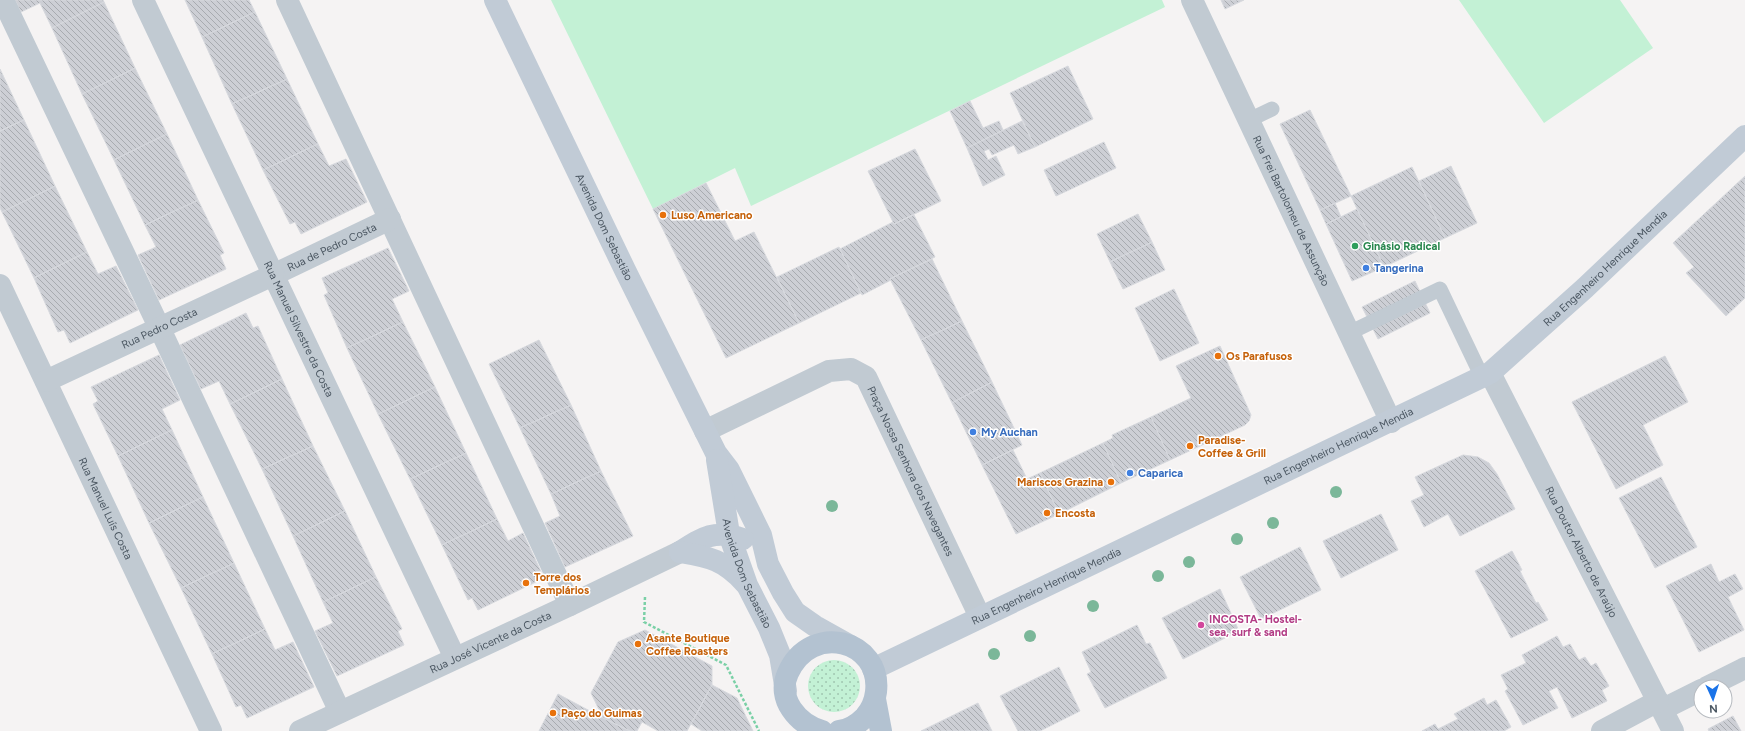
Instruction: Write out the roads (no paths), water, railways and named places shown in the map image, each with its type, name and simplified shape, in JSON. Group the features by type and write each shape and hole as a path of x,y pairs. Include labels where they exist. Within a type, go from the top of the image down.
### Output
{"main road":[{"name":"Avenida Dom Sebastião","path":"495,0 625,270 705,431 716,453 729,470 761,535 768,564 783,593 795,612 815,626 849,645"},
{"name":"Rua Engenheiro Henrique Mendia","path":"873,669 1391,422 1486,375 1585,288 1745,136"},
{"name":"Avenida Dom Sebastião","path":"716,453 729,534 747,585 769,628 780,655 786,691"},
{"path":"680,552 701,538 717,534 729,534 745,540 755,548 768,564"},
{"path":"680,552 703,556 719,562 732,569 747,585"},
{"path":"816,730 802,722 788,703 786,691 787,676 793,662 803,651 817,644 832,641 849,645 863,655 873,669 877,684 875,699 881,731"},
{"path":"839,731 857,724 868,713 875,699"}],"street":[{"path":"3,0 160,328 340,712"},
{"name":"Rua Manuel Silvestre da Costa","path":"143,0 455,658"},
{"path":"288,0 570,606"},
{"name":"Rua Frei Bartolomeu de Assunção","path":"1192,0 1391,422"},
{"name":"Rua de Pedro Costa","path":"273,275 390,219"},
{"name":"Rua Pedro Costa","path":"46,381 273,275"},
{"name":"Rua Manuel Luís Costa","path":"0,285 211,731"},
{"name":"Praça Nossa Senhora dos Navegantes","path":"705,431 829,371 851,369 866,377 980,617"},
{"name":"Rua Doutor Alberto de Araújo","path":"1486,375 1673,731"},
{"name":"Rua José Vicente da Costa","path":"300,731 570,606 680,552"},
{"path":"1723,679 1745,668"},
{"path":"1602,731 1660,705 1693,693"}],"lane":[{"path":"1249,120 1272,109"},
{"path":"1349,333 1440,289 1486,375"}],"place":[{"name":"Luso Americano","path":"663,215"},
{"name":"Ginásio Radical","path":"1355,246"},
{"name":"Tangerina","path":"1366,268"},
{"name":"Os Parafusos","path":"1218,356"},
{"name":"My Auchan","path":"973,432"},
{"name":"Paradise- Coffee & Grill","path":"1190,446"},
{"name":"Caparica","path":"1130,473"},
{"name":"Mariscos Grazina","path":"1111,482"},
{"name":"Encosta","path":"1047,513"},
{"name":"Torre dos Templários","path":"526,583"},
{"name":"INCOSTA- Hostel- sea, surf & sand","path":"1201,625"},
{"name":"Asante Boutique Coffee Roasters","path":"638,644"},
{"name":"Paço do Guimas","path":"553,713"}]}
